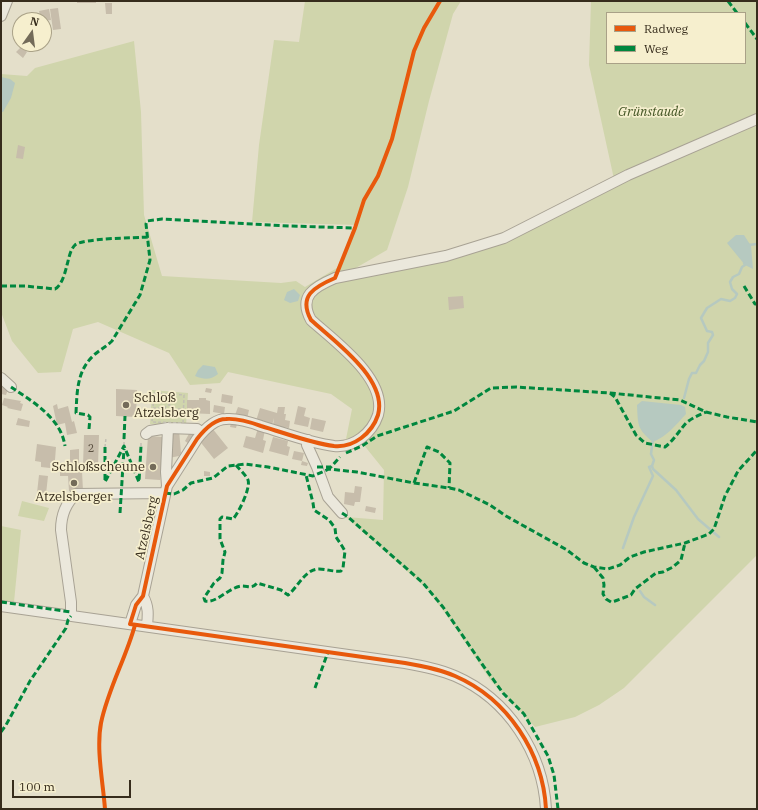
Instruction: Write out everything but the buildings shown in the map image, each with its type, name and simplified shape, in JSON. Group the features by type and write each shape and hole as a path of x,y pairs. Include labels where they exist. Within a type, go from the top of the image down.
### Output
{"street":[{"path":"1,16 7,1"},
{"name":"Atzelsberg","path":"130,624 136,605 142,596 166,490 202,433 216,421 237,419 308,440 336,446 351,444 366,434 374,423 378,414 379,404 375,386 363,368 311,320 306,311 306,302 309,294 320,285 335,278 446,256 504,238 628,175 757,119"},
{"path":"1,378 12,387"},
{"path":"71,616 71,602 61,523 70,500 76,494 166,490 168,428"},
{"path":"146,434 150,431 168,428 197,429 202,433"},
{"path":"308,440 307,445 328,497 342,513"},
{"name":"Atzelsberg","path":"142,596 148,609 147,626"},
{"path":"1,606 405,663 437,669 456,676 477,688 504,710 518,728 530,748 540,772 546,809"}],"path":[{"path":"137,395 151,396 154,395 154,393 184,395 183,424 152,422 154,395"},
{"path":"153,408 165,408 169,405 170,394"},
{"path":"169,405 172,405 174,409"},
{"path":"165,408 169,413 173,412 174,409 184,409"},
{"path":"106,438 106,447"},
{"path":"124,438 124,445"}],"green space":[{"name":"Grünstaude","path":"305,1 461,1 453,14 429,101 408,187 387,250 354,269 446,256 504,238 614,179 589,65 591,1 757,1 757,555 624,688 599,705 575,717 535,727 491,681 427,589 346,517 383,520 384,470 363,444 344,449 352,409 331,394 228,372 220,383 190,385 169,353 98,322 73,329 61,372 38,373 12,341 1,312 1,74 27,76 35,68 134,41 141,112 144,215 162,276 281,283 296,281 305,287 337,268 357,225 252,222 259,145 274,40 299,42"},
{"path":"152,390 188,393 186,426 150,424"},
{"path":"22,501 49,508 44,521 18,516"},
{"path":"1,526 21,530 14,602 1,601"}],"shaded area":[{"path":"1,77 10,79 15,83 11,98 3,112 1,112"},
{"path":"736,235 744,235 751,246 753,269 745,265 727,243"},
{"path":"294,289 300,295 298,301 290,303 284,300 287,292"},
{"path":"203,365 215,367 218,374 207,379 195,376"},
{"path":"642,401 681,405 685,407 686,414 667,433 653,442 644,434 639,426 637,405"}],"waterway":[{"path":"748,245 757,244"},
{"path":"684,398 689,379 692,373 696,373 704,361 708,352 708,343 713,335 712,332 707,331 701,318 707,308 721,299 730,301 735,298 737,294 732,289 730,282 733,277 739,274 742,267 745,265 744,263"},
{"path":"652,444 654,438"},
{"path":"652,446 651,454 654,460 652,466 653,469 676,490 698,519 719,537"},
{"path":"623,548 634,517 653,476 649,467 652,466"},
{"path":"640,591 644,597 655,605"}],"marked path":[{"path":"728,1 736,12"},
{"path":"746,24 757,39"},
{"path":"89,429 90,417 88,415 76,413 79,382 88,362 93,356 112,341 140,295 150,260 146,224 147,221 162,219 355,228"},
{"path":"1,286 25,286 55,289 60,285 71,252 75,245 88,241 148,237"},
{"path":"744,286 755,304 757,304"},
{"path":"11,387 37,405 52,419 58,427 65,446"},
{"path":"346,453 362,446 377,436 454,411 491,388 516,387 610,393 680,400 706,412 757,422"},
{"path":"610,393 615,397 636,435 645,443 665,447 686,423 706,412"},
{"path":"124,439 125,416"},
{"path":"105,447 105,482 124,446 139,482 141,446"},
{"path":"414,483 427,447 439,452 450,463 449,488"},
{"path":"120,513 124,449"},
{"path":"165,493 174,494 183,490 191,483 213,478 228,466 245,464 313,476 329,469 357,472 459,490 490,505 506,516 567,550 584,563 594,567 608,569 620,565 630,557 644,552 685,543 709,534 714,529 725,496 738,471 757,450"},
{"path":"317,467 331,467 340,457"},
{"path":"236,465 248,480 248,489 241,507 233,519 222,517 220,519 220,539 225,552 222,573 220,578 214,583 204,598 205,601 214,600 237,587 252,587 257,583 281,590 288,595 306,575 314,570 322,569 341,571 343,568 345,551 336,537 335,528 329,520 314,510 306,475"},
{"path":"342,513 423,583 443,607 503,693 524,714 548,756 554,775 558,809"},
{"path":"594,567 603,578 603,594 606,599 611,602 615,601 631,595 635,589 656,573 663,572 673,567 681,560 685,543"},
{"path":"1,602 71,612"},
{"path":"1,732 30,681 66,628 68,620 71,616"},
{"path":"315,688 328,652"}],"cycle path":[{"path":"440,1 424,28 414,51 392,139 378,176 364,200 355,228 335,278 321,285 310,293 306,305 307,312 311,320 357,362 375,388 379,401 378,415 375,422 367,433 361,438 348,445 341,446 316,443 239,420 222,419 213,423 197,439 167,486 143,596 136,605 130,624 405,663 437,670 455,676 474,686 491,699 506,713 519,730 530,748 538,768 546,809"},
{"path":"105,809 99,744 101,723 108,698 135,625"}],"place":[{"name":"Schloß Atzelsberg","path":"126,405"},
{"name":"Schloßscheune","path":"153,467"},
{"name":"Atzelsberger","path":"74,483"}]}
